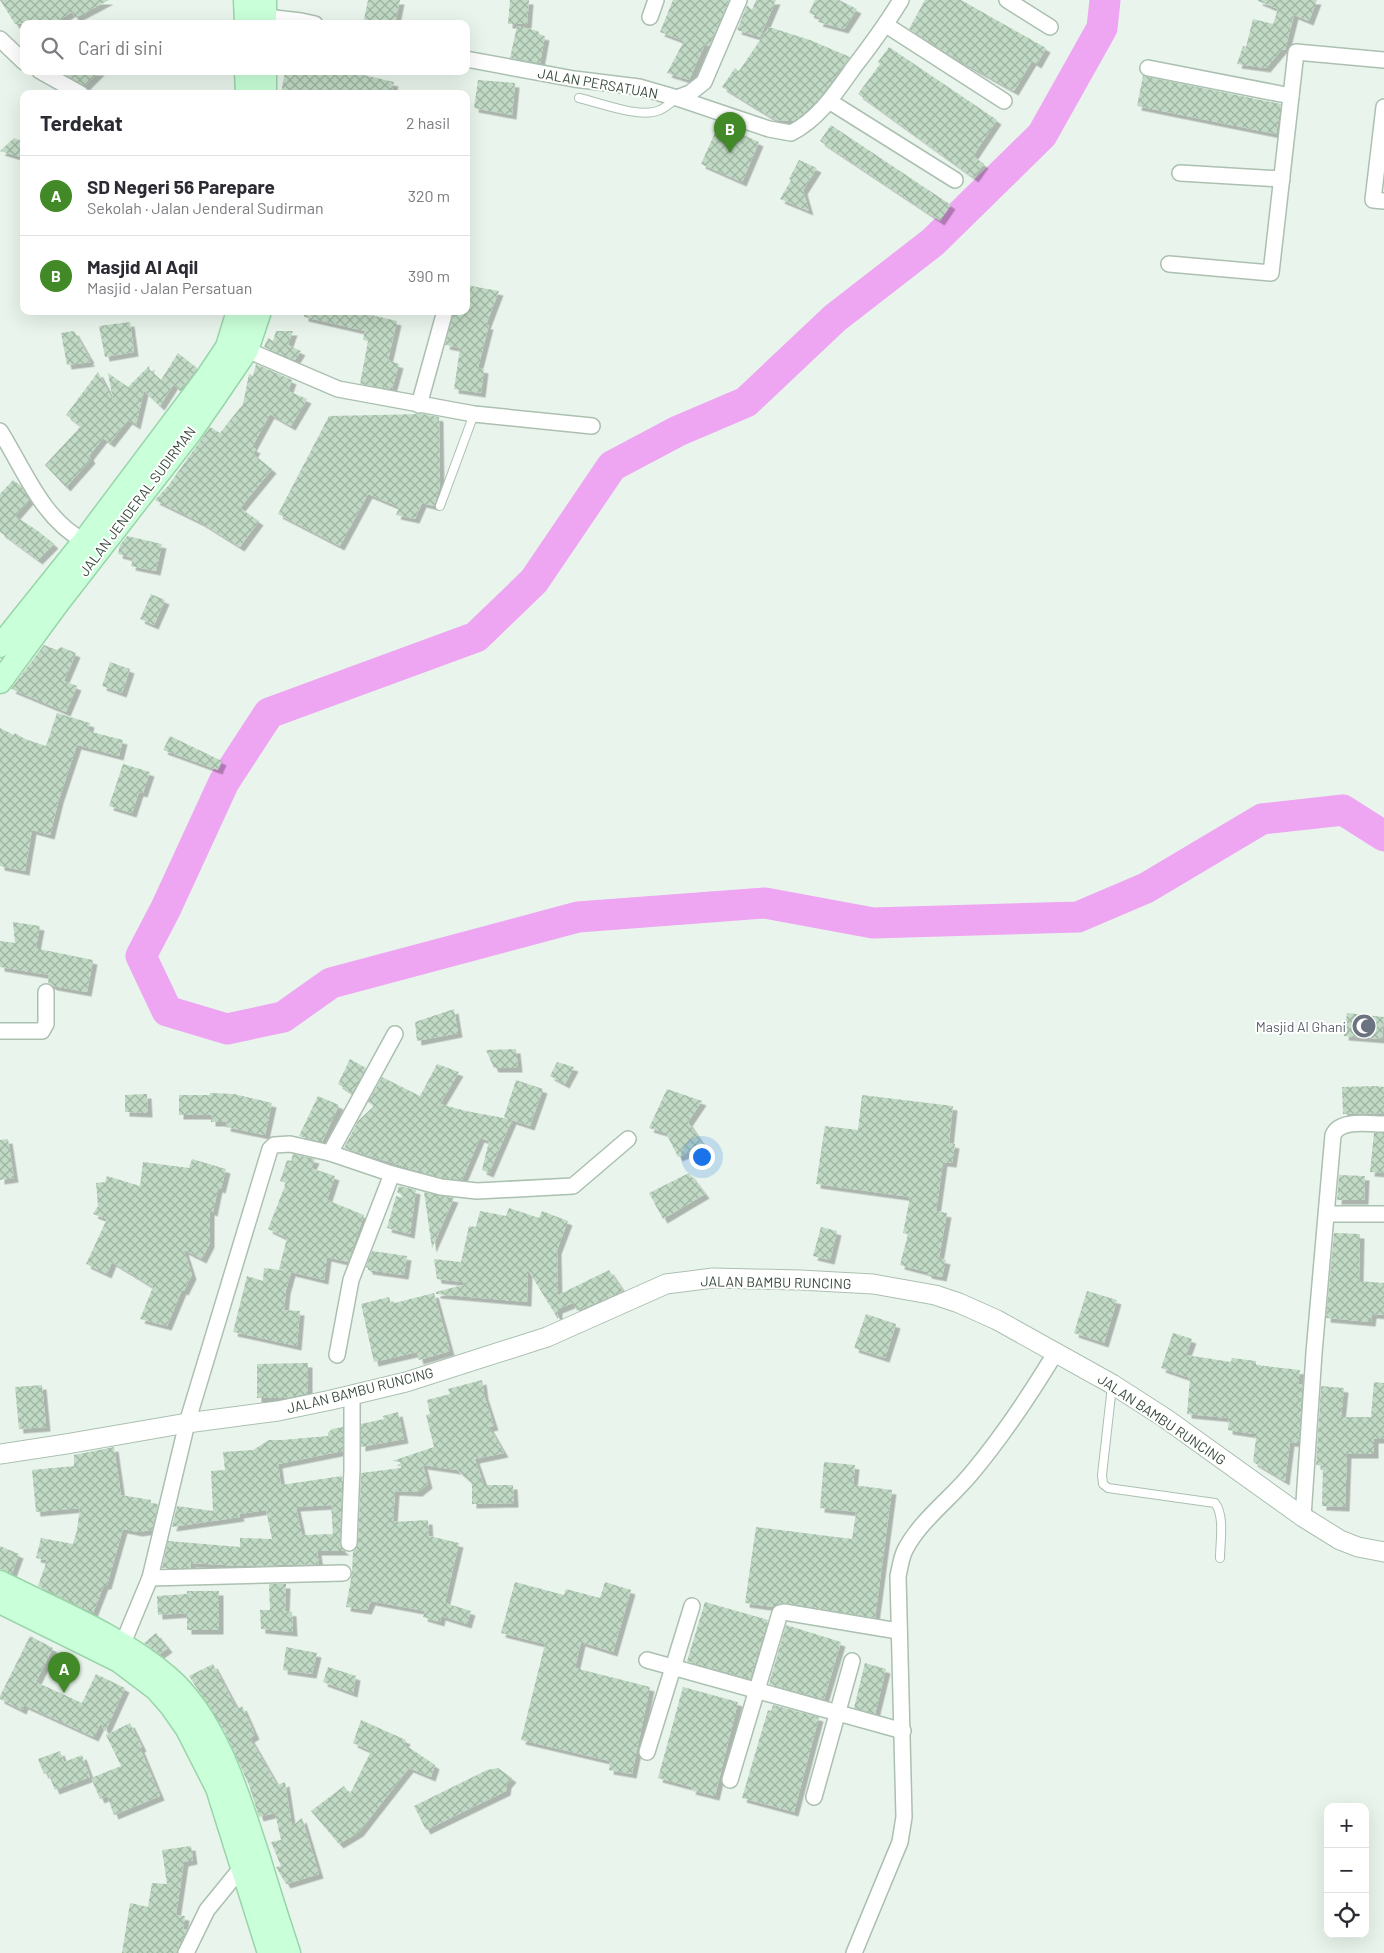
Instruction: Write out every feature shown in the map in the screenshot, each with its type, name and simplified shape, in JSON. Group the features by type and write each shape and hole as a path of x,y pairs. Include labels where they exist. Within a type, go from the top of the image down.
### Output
{"main road":[{"path":"246,75 247,90"},
{"path":"265,75 265,90"},
{"name":"JALAN JENDERAL SUDIRMAN","path":"0,682 27,628 84,541 181,413 228,347 237,315"},
{"name":"JALAN JENDERAL SUDIRMAN","path":"0,646 27,628 190,433 247,350 259,315"},
{"path":"0,1582 170,1678 190,1699 225,1763 242,1807 289,1953"},
{"path":"0,1602 121,1652 171,1706 187,1729 217,1788 269,1953"}],"street":[{"path":"650,18 656,0"},
{"path":"677,98 690,93 704,82 739,0"},
{"name":"JALAN PERSATUAN","path":"470,60 574,79 639,87 769,130 790,133 814,118 829,101 886,25 901,0"},
{"path":"1007,0 1050,27"},
{"path":"255,13 293,20"},
{"path":"886,25 1004,101"},
{"path":"0,39 20,58"},
{"path":"1169,264 1271,273 1296,52 1384,60"},
{"path":"1148,68 1291,96"},
{"path":"47,75 74,90"},
{"path":"829,101 955,180"},
{"path":"1384,107 1373,200 1384,201"},
{"path":"1180,173 1282,179"},
{"path":"419,404 444,315"},
{"path":"247,350 338,389 474,414 592,426"},
{"path":"0,431 32,489 69,534 84,541"},
{"path":"0,1031 42,1031 46,1024 46,992"},
{"path":"330,1153 395,1034"},
{"path":"1303,1517 1314,1354 1333,1136 1336,1129 1343,1125 1384,1124"},
{"path":"121,1652 150,1578 187,1423 270,1149 274,1145 290,1144 330,1153 392,1174 441,1187 477,1191 573,1186 628,1139"},
{"path":"337,1355 351,1280 392,1174"},
{"path":"1327,1214 1384,1214"},
{"name":"JALAN BAMBU RUNCING","path":"0,1454 187,1423 278,1411 406,1382 546,1337 666,1284 713,1278 873,1284 935,1295 959,1303 996,1320 1112,1384 1165,1418 1303,1517 1340,1540 1358,1547 1384,1552"},
{"path":"854,1953 900,1842 904,1817 898,1576 904,1552 916,1532 971,1474 1004,1431 1056,1352"},
{"path":"349,1543 352,1395"},
{"path":"150,1578 343,1573"},
{"path":"647,1752 692,1606"},
{"path":"730,1780 755,1691 780,1613 784,1612 898,1631"},
{"path":"647,1660 903,1731"},
{"path":"814,1797 852,1661"},
{"path":"186,1953 207,1910 242,1867"}],"lane":[{"path":"579,98 637,112 661,110 677,98"},
{"path":"440,506 474,414"},
{"path":"1112,1384 1102,1475 1103,1484 1108,1488 1215,1503 1220,1512 1220,1558"}],"building":[{"path":"0,0 109,0 75,18 72,12 59,20 20,20 20,24 15,24"},
{"path":"368,0 400,0 396,20 364,20"},
{"path":"510,0 529,0 527,24 508,24"},
{"path":"673,0 729,0 709,46 705,44 689,80 667,73 684,41 660,32"},
{"path":"756,0 776,0 760,37 737,30 747,5 752,10"},
{"path":"815,0 839,0 857,9 844,29 818,22 821,18 809,13"},
{"path":"925,0 961,0 1046,48 1037,64 1032,61 1014,91 955,58 909,29"},
{"path":"1258,0 1317,0 1309,21 1294,15 1285,50 1282,49 1266,68 1237,64 1243,46 1246,47 1253,19 1273,24 1278,9"},
{"path":"517,26 538,31 540,35 545,36 540,63 510,58"},
{"path":"769,27 810,40 850,57 819,98 793,121 776,120 722,87 735,68 739,71"},
{"path":"889,47 997,120 973,156 984,164 974,178 858,94 880,64 878,62"},
{"path":"67,75 96,75 85,86"},
{"path":"284,75 363,75 394,82 392,90 282,90"},
{"path":"1143,76 1281,104 1276,134 1137,106"},
{"path":"478,80 515,83 512,115 474,108"},
{"path":"719,124 759,142 742,182 701,164"},
{"path":"831,125 951,205 940,221 820,141"},
{"path":"14,138 20,140 20,157 0,151"},
{"path":"799,160 817,168 803,190 809,211 780,199 791,180 789,179"},
{"path":"470,286 499,291 486,325 489,325 478,368 484,369 481,393 454,389 460,348 445,345 453,315 470,315"},
{"path":"304,315 371,315 397,321 388,360 399,364 392,389 360,384 368,341 363,340 365,331 304,317"},
{"path":"130,322 134,352 105,357 99,326"},
{"path":"74,331 90,359 88,360 91,362 67,365 61,333"},
{"path":"276,331 293,331 288,345 301,351 295,360 264,347 268,338 273,341"},
{"path":"178,353 197,368 180,391 174,384 160,406 144,391 136,425 128,420 110,443 103,438 89,456 91,459 66,487 45,465 81,426 66,415 98,372 113,400 108,373 128,387 150,365 149,369 161,380"},
{"path":"256,364 292,380 288,391 307,399 291,426 270,414 252,447 256,449 253,454 272,469 240,508 259,521 240,547 200,522 155,500 168,486 210,427 220,433 243,404 249,374 253,376"},
{"path":"423,414 439,417 440,486 434,506 422,503 415,519 396,515 399,507 368,494 340,546 278,514 329,416"},
{"path":"13,480 21,486 29,500 15,516 54,544 38,560 0,532 0,494"},
{"path":"127,536 162,544 156,571 131,566 133,558 118,554 120,545"},
{"path":"151,594 165,600 154,625 140,619"},
{"path":"44,645 57,650 61,647 76,653 64,681 77,686 66,712 11,689"},
{"path":"110,662 130,669 122,693 102,686"},
{"path":"57,713 90,723 88,731 123,740 119,756 77,745 59,799 50,835 32,830 25,871 0,866 0,728 46,746"},
{"path":"170,736 222,761 218,770 163,750"},
{"path":"123,764 150,772 143,793 139,792 132,813 109,806"},
{"path":"13,922 40,926 36,947 39,947 39,949 93,960 87,992 53,986 48,983 49,975 0,967 0,941 15,943"},
{"path":"454,1009 458,1033 417,1041 415,1022"},
{"name":"Masjid Al Ghani","path":"1347,1013 1384,1017 1382,1039 1344,1036"},
{"path":"516,1049 518,1068 494,1068 486,1050"},
{"path":"350,1059 366,1068 352,1093 338,1084"},
{"path":"557,1062 574,1067 565,1084 550,1076"},
{"path":"437,1064 459,1072 440,1104 466,1111 509,1119 504,1117 516,1080 543,1089 530,1126 512,1120 489,1173 482,1170 489,1141 480,1138 462,1180 443,1178 421,1172 419,1164 418,1171 344,1148 358,1121 374,1106 368,1102 382,1077 420,1096"},
{"path":"1342,1087 1384,1087 1384,1113 1343,1114"},
{"path":"667,1089 702,1101 688,1122 704,1146 678,1157 666,1133 649,1128"},
{"path":"210,1093 234,1094 272,1103 265,1135 226,1127 227,1122 211,1122 211,1115 179,1115 179,1095 210,1095"},
{"path":"147,1094 148,1113 125,1112 125,1095"},
{"path":"862,1095 953,1106 949,1143 955,1144 952,1163 943,1162 936,1211 947,1213 939,1258 946,1260 942,1277 900,1265 908,1234 903,1233 910,1197 816,1184 825,1126 858,1130"},
{"path":"318,1096 339,1105 322,1142 299,1136"},
{"path":"1374,1133 1384,1133 1384,1173 1370,1172"},
{"path":"8,1139 14,1178 0,1180 0,1140"},
{"path":"293,1154 315,1159 311,1168 335,1176 327,1200 364,1215 348,1262 327,1257 324,1280 291,1272 286,1290 284,1310 300,1311 297,1346 233,1332 247,1276 263,1281 264,1268 288,1271 279,1269 287,1238 268,1229 286,1183 280,1181 287,1160 291,1161"},
{"path":"192,1159 226,1169 221,1189 218,1188 213,1212 210,1211 210,1243 202,1259 184,1250 192,1275 184,1291 182,1290 167,1326 140,1319 153,1287 112,1262 107,1274 86,1264 107,1219 93,1214 98,1206 96,1183 105,1182 107,1176 140,1186 143,1162 189,1168"},
{"path":"689,1173 705,1194 663,1219 649,1193"},
{"path":"1339,1175 1365,1176 1364,1200 1337,1200"},
{"path":"399,1186 416,1190 410,1234 387,1228 396,1196 407,1199 397,1192"},
{"path":"424,1192 454,1198 432,1248"},
{"path":"509,1208 539,1218 542,1211 568,1221 557,1250 558,1295 609,1270 623,1291 577,1311 573,1303 558,1309 558,1319 528,1270 527,1302 436,1294 436,1292 471,1283 437,1279 434,1259 461,1262 469,1226 476,1227 480,1211 506,1216"},
{"path":"821,1227 837,1231 830,1260 813,1256"},
{"path":"1334,1233 1360,1234 1359,1281 1384,1283 1384,1315 1372,1314 1371,1322 1326,1318"},
{"path":"372,1251 407,1256 404,1275 368,1270 366,1267"},
{"path":"1087,1291 1117,1300 1104,1343 1074,1333"},
{"path":"434,1293 450,1351 419,1360 417,1352 374,1362 361,1304 389,1297 391,1304"},
{"path":"866,1314 896,1324 885,1358 854,1348"},
{"path":"1173,1333 1192,1339 1186,1355 1231,1362 1232,1358 1256,1361 1256,1365 1300,1370 1298,1384 1302,1384 1299,1443 1290,1442 1285,1481 1253,1462 1256,1438 1254,1438 1254,1434 1228,1430 1229,1418 1187,1414 1190,1378 1161,1368"},
{"path":"308,1363 308,1393 285,1398 257,1398 257,1364"},
{"path":"482,1380 484,1395 494,1426 489,1427 504,1453 475,1459 484,1485 513,1485 514,1503 472,1504 472,1483 457,1470 423,1465 428,1484 418,1492 395,1491 393,1522 428,1520 429,1536 459,1543 445,1603 471,1611 467,1624 441,1616 440,1622 423,1617 425,1611 371,1601 367,1610 346,1607 352,1573 353,1551 358,1543 361,1473 401,1468 400,1462 392,1461 434,1447 426,1415 430,1414 427,1400 450,1394 448,1389"},
{"path":"1374,1382 1384,1383 1384,1439 1374,1439 1374,1454 1347,1454 1345,1507 1322,1506 1323,1466 1316,1465 1321,1386 1344,1388 1341,1417 1371,1417"},
{"path":"42,1385 46,1427 19,1429 15,1387"},
{"path":"398,1412 404,1439 361,1447 361,1424 384,1419 383,1416"},
{"path":"343,1427 343,1451 278,1464 281,1485 342,1476 340,1543 341,1548 345,1551 317,1551 319,1564 241,1566 191,1563 191,1568 162,1568 168,1541 240,1547 240,1538 272,1539 266,1510 239,1514 240,1517 172,1527 177,1506 213,1511 211,1471 225,1470 223,1452 253,1450 269,1440 328,1436 332,1429","holes":["331,1505 333,1534 302,1535 296,1507"]},
{"path":"114,1447 121,1495 151,1500 151,1503 158,1504 152,1530 138,1532 123,1529 107,1585 104,1585 93,1613 38,1586 47,1560 36,1558 41,1538 73,1544 80,1508 36,1512 32,1470 74,1466 74,1455"},
{"path":"824,1462 855,1465 853,1485 892,1490 875,1618 786,1603 773,1607 745,1603 756,1527 852,1539 856,1512 820,1508"},
{"path":"0,1546 19,1554 12,1573 0,1569"},
{"path":"515,1582 564,1595 566,1589 600,1598 605,1582 631,1590 613,1652 581,1642 575,1668 650,1687 632,1774 609,1770 610,1761 521,1740 545,1644 501,1633"},
{"path":"269,1584 286,1584 285,1611 292,1612 293,1632 261,1629 260,1610 270,1610"},
{"path":"187,1591 219,1591 219,1630 187,1630 187,1613 158,1615 157,1596 187,1594"},
{"path":"705,1602 768,1620 750,1679 687,1661"},
{"path":"786,1625 841,1642 824,1699 769,1684"},
{"path":"156,1633 168,1648 160,1654 144,1643"},
{"path":"30,1636 53,1648 36,1682 82,1703 96,1674 125,1688 105,1732 101,1723 94,1737 24,1705 22,1710 0,1699"},
{"path":"286,1647 317,1653 312,1674 283,1670"},
{"path":"865,1663 886,1669 875,1714 854,1708"},
{"path":"213,1664 237,1709 242,1706 255,1735 250,1738 277,1785 285,1782 292,1826 302,1818 319,1874 286,1884 276,1867 281,1866 271,1842 281,1840 275,1813 259,1817 249,1785 224,1730 189,1676"},
{"path":"328,1667 356,1676 353,1693 323,1682"},
{"path":"683,1687 738,1702 715,1796 691,1790 692,1787 658,1778"},
{"path":"773,1705 819,1717 794,1812 742,1798 768,1710 771,1711"},
{"path":"361,1720 406,1740 404,1744 435,1765 431,1777 409,1768 359,1832 339,1844 311,1811 344,1786 350,1794 371,1751 353,1743"},
{"path":"130,1723 142,1747 140,1748 160,1796 114,1815 107,1796 100,1799 91,1778 121,1766 106,1735"},
{"path":"60,1751 64,1762 82,1755 90,1777 55,1790 48,1773 44,1774 38,1759"},
{"path":"498,1768 512,1778 507,1784 506,1791 426,1830 414,1806 487,1770"},
{"path":"191,1846 193,1860 184,1862 176,1915 185,1916 183,1929 187,1929 177,1953 122,1953 130,1903 148,1907 152,1883 167,1884 162,1850"}],"waterway":[{"path":"1105,0 1102,28 1042,135 933,242 835,318 746,402 678,431 612,466 534,581 476,637 269,713 224,782 166,908 141,956 167,1011 227,1029 283,1017 331,983 578,917 765,903 873,923 1078,917 1146,888 1262,819 1343,810 1384,836"}],"place":[{"name":"Masjid Al Aqil","path":"730,153"},
{"name":"Masjid Al Ghani","path":"1364,1026"},
{"name":"SD Negeri 56 Parepare","path":"64,1693"}]}
